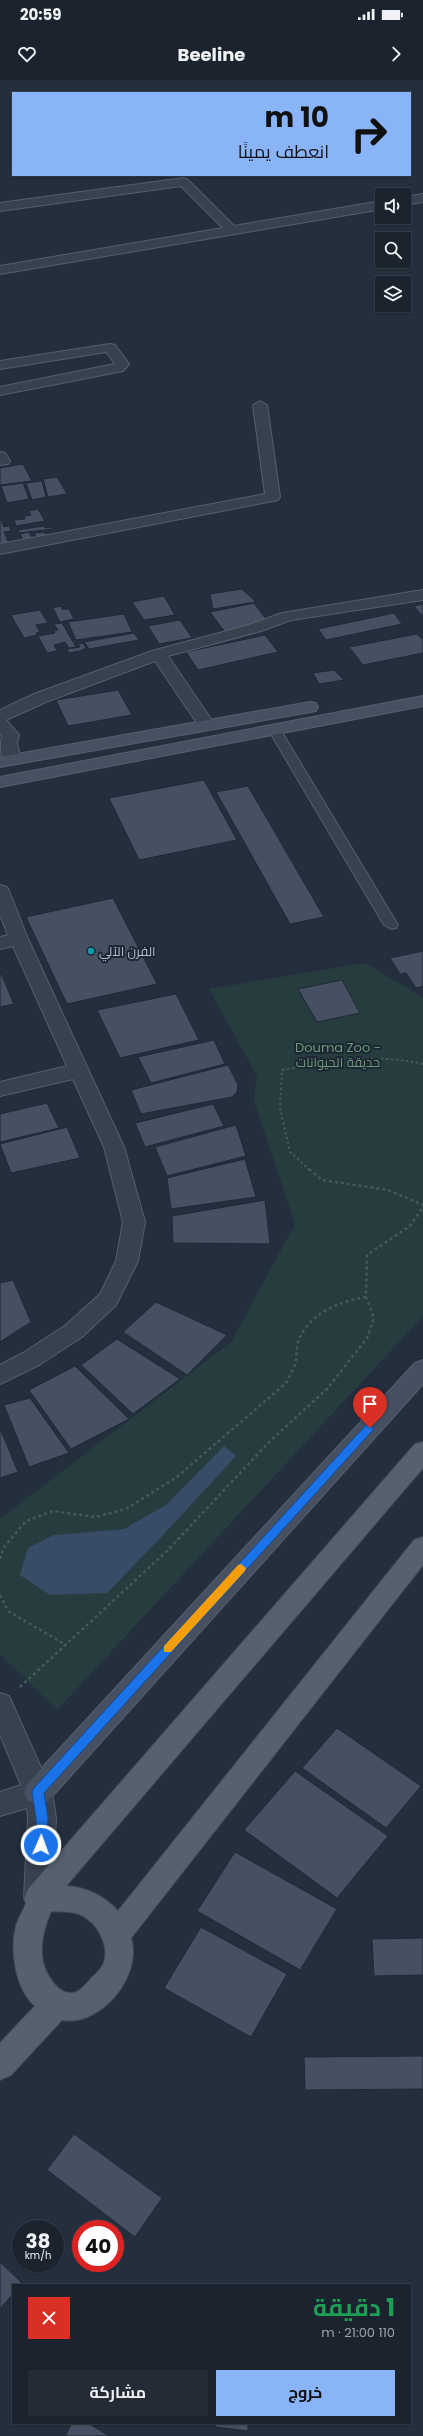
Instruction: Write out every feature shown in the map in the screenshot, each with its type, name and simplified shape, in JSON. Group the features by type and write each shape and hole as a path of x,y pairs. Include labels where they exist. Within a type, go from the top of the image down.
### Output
{"main road":[{"path":"6,761 423,686"},
{"path":"0,782 423,701"},
{"path":"38,1792 423,1369"},
{"path":"38,1898 423,1451"},
{"path":"116,1935 423,1547"},
{"path":"38,1898 79,1901 95,1908 108,1919 116,1935 119,1952 116,1970 106,1986 92,1998 74,2006 53,2008 37,2004 23,1996 12,1984 5,1969 5,1949 11,1930 24,1914 41,1904 38,1898"},
{"path":"0,2065 53,2008"}],"street":[{"path":"0,207 184,182 232,231"},
{"path":"0,198 36,192"},
{"path":"411,200 423,198"},
{"path":"0,270 375,205"},
{"path":"0,365 104,348 110,348 122,364 118,368 0,391"},
{"path":"0,549 273,498 260,405"},
{"path":"0,456 3,461 0,461"},
{"path":"0,716 40,698 158,654 255,628 288,616 423,595"},
{"path":"158,654 207,725"},
{"path":"0,723 11,735 8,743 6,761"},
{"path":"0,891 10,941 80,1070 114,1147 134,1222 127,1260 108,1299 74,1331 31,1359 0,1375"},
{"path":"0,1089 80,1070"},
{"path":"0,1704 38,1792 42,1818 38,1898"},
{"path":"0,1804 38,1792"}],"lane":[{"path":"274,729 391,924"}],"path":[{"path":"0,1704 168,1550 269,1442 327,1389 367,1338 374,1318 366,1297 367,1255 410,1226 423,1206 388,1190 322,1180 290,1152 280,1108 282,1070 333,1060 403,1058 423,1064"},
{"path":"0,1559 4,1547 26,1521 53,1511 96,1517 126,1509 177,1477 286,1383 296,1362 298,1343 307,1326 323,1311 336,1305 366,1297"},
{"path":"0,1595 8,1611 66,1645"}],"green space":[{"name":"Douma Zoo - حديقة الحيوانات","path":"365,963 423,997 423,1316 57,1710 0,1654 0,1519 231,1342 295,1224 254,1101 257,1076 209,989"}],"water":[{"path":"224,1446 236,1456 107,1593 50,1595 20,1575 28,1548 54,1535 124,1529 166,1505"}],"building":[{"path":"23,464 32,481 0,485 0,468"},
{"path":"57,477 67,494 48,497 43,479"},
{"path":"42,481 46,497 32,500 26,483"},
{"path":"23,483 29,499 7,503 1,486"},
{"path":"38,509 45,521 16,526 14,520 25,519 24,516 31,515 29,511"},
{"path":"0,518 4,527 9,526 11,531 4,532 9,543 0,545"},
{"path":"44,526 45,528 52,527 53,529 19,533 18,530"},
{"path":"29,532 33,540 24,542 20,534"},
{"path":"45,532 47,537 37,539 34,533"},
{"path":"242,589 256,602 213,609 210,594"},
{"path":"164,596 175,615 144,620 132,602"},
{"path":"254,603 269,623 225,632 210,612"},
{"path":"423,604 423,617 414,606"},
{"path":"61,606 62,609 69,609 74,619 60,622 53,608"},
{"path":"40,610 48,623 36,625 40,632 36,633 37,635 24,638 11,615"},
{"path":"394,613 402,624 326,640 318,629"},
{"path":"124,614 132,632 76,640 68,622"},
{"path":"180,620 192,638 159,644 148,626"},
{"path":"62,623 76,647 69,648 65,642 54,645 57,651 47,653 38,636 55,633 54,631 58,630 54,624"},
{"path":"134,633 139,640 89,649 84,642"},
{"path":"417,634 423,640 423,653 363,665 349,647"},
{"path":"265,635 278,652 198,670 186,652"},
{"path":"83,643 86,648 69,653 67,649 80,647 78,644"},
{"path":"334,670 344,680 319,684 313,673"},
{"path":"118,690 132,715 68,726 56,700"},
{"path":"204,780 237,840 139,860 109,798"},
{"path":"248,786 324,917 290,924 216,792"},
{"name":"الفرن الآلي","path":"113,898 157,984 67,1004 26,917"},
{"path":"423,951 423,986 416,988 406,973 400,974 390,958"},
{"path":"0,971 14,1004 0,1007"},
{"path":"342,980 360,1013 317,1022 298,989"},
{"path":"176,994 199,1040 120,1058 97,1010"},
{"path":"214,1040 225,1064 151,1083 138,1057"},
{"path":"228,1065 238,1085 237,1092 232,1097 141,1114 131,1090"},
{"path":"47,1103 59,1128 0,1142 0,1114"},
{"path":"213,1104 224,1126 145,1147 135,1123"},
{"path":"236,1125 246,1156 167,1176 155,1147"},
{"path":"67,1127 80,1158 11,1173 0,1144"},
{"path":"245,1159 256,1197 171,1209 167,1178"},
{"path":"265,1200 270,1244 173,1243 172,1216"},
{"path":"13,1280 31,1322 0,1342 0,1283"},
{"path":"156,1302 227,1335 187,1375 123,1332"},
{"path":"117,1339 180,1379 133,1414 81,1365"},
{"path":"75,1366 129,1419 71,1449 29,1390"},
{"path":"30,1398 69,1453 29,1467 4,1405"},
{"path":"0,1428 18,1472 0,1478"},
{"path":"337,1728 421,1786 386,1828 302,1768"},
{"path":"295,1771 388,1836 337,1898 244,1830"},
{"path":"235,1852 337,1909 300,1970 197,1911"},
{"path":"201,1927 287,1974 251,2037 164,1988"},
{"path":"423,1938 423,1975 374,1976 372,1939"},
{"path":"423,2056 423,2089 305,2090 304,2057"},
{"path":"74,2134 162,2198 135,2237 124,2229 124,2220 113,2220 47,2170"},
{"path":"0,2262 22,2283 12,2284 12,2295 0,2309"},
{"path":"71,2424 90,2424 109,2436 65,2436"},
{"path":"216,2424 248,2424 248,2431 215,2427"}],"slow traffic":[{"path":"168,1649 241,1568"}],"place":[{"name":"الفرن الآلي","path":"91,951"}],"route":[{"path":"41,1845 42,1818 38,1792 370,1428"}]}
